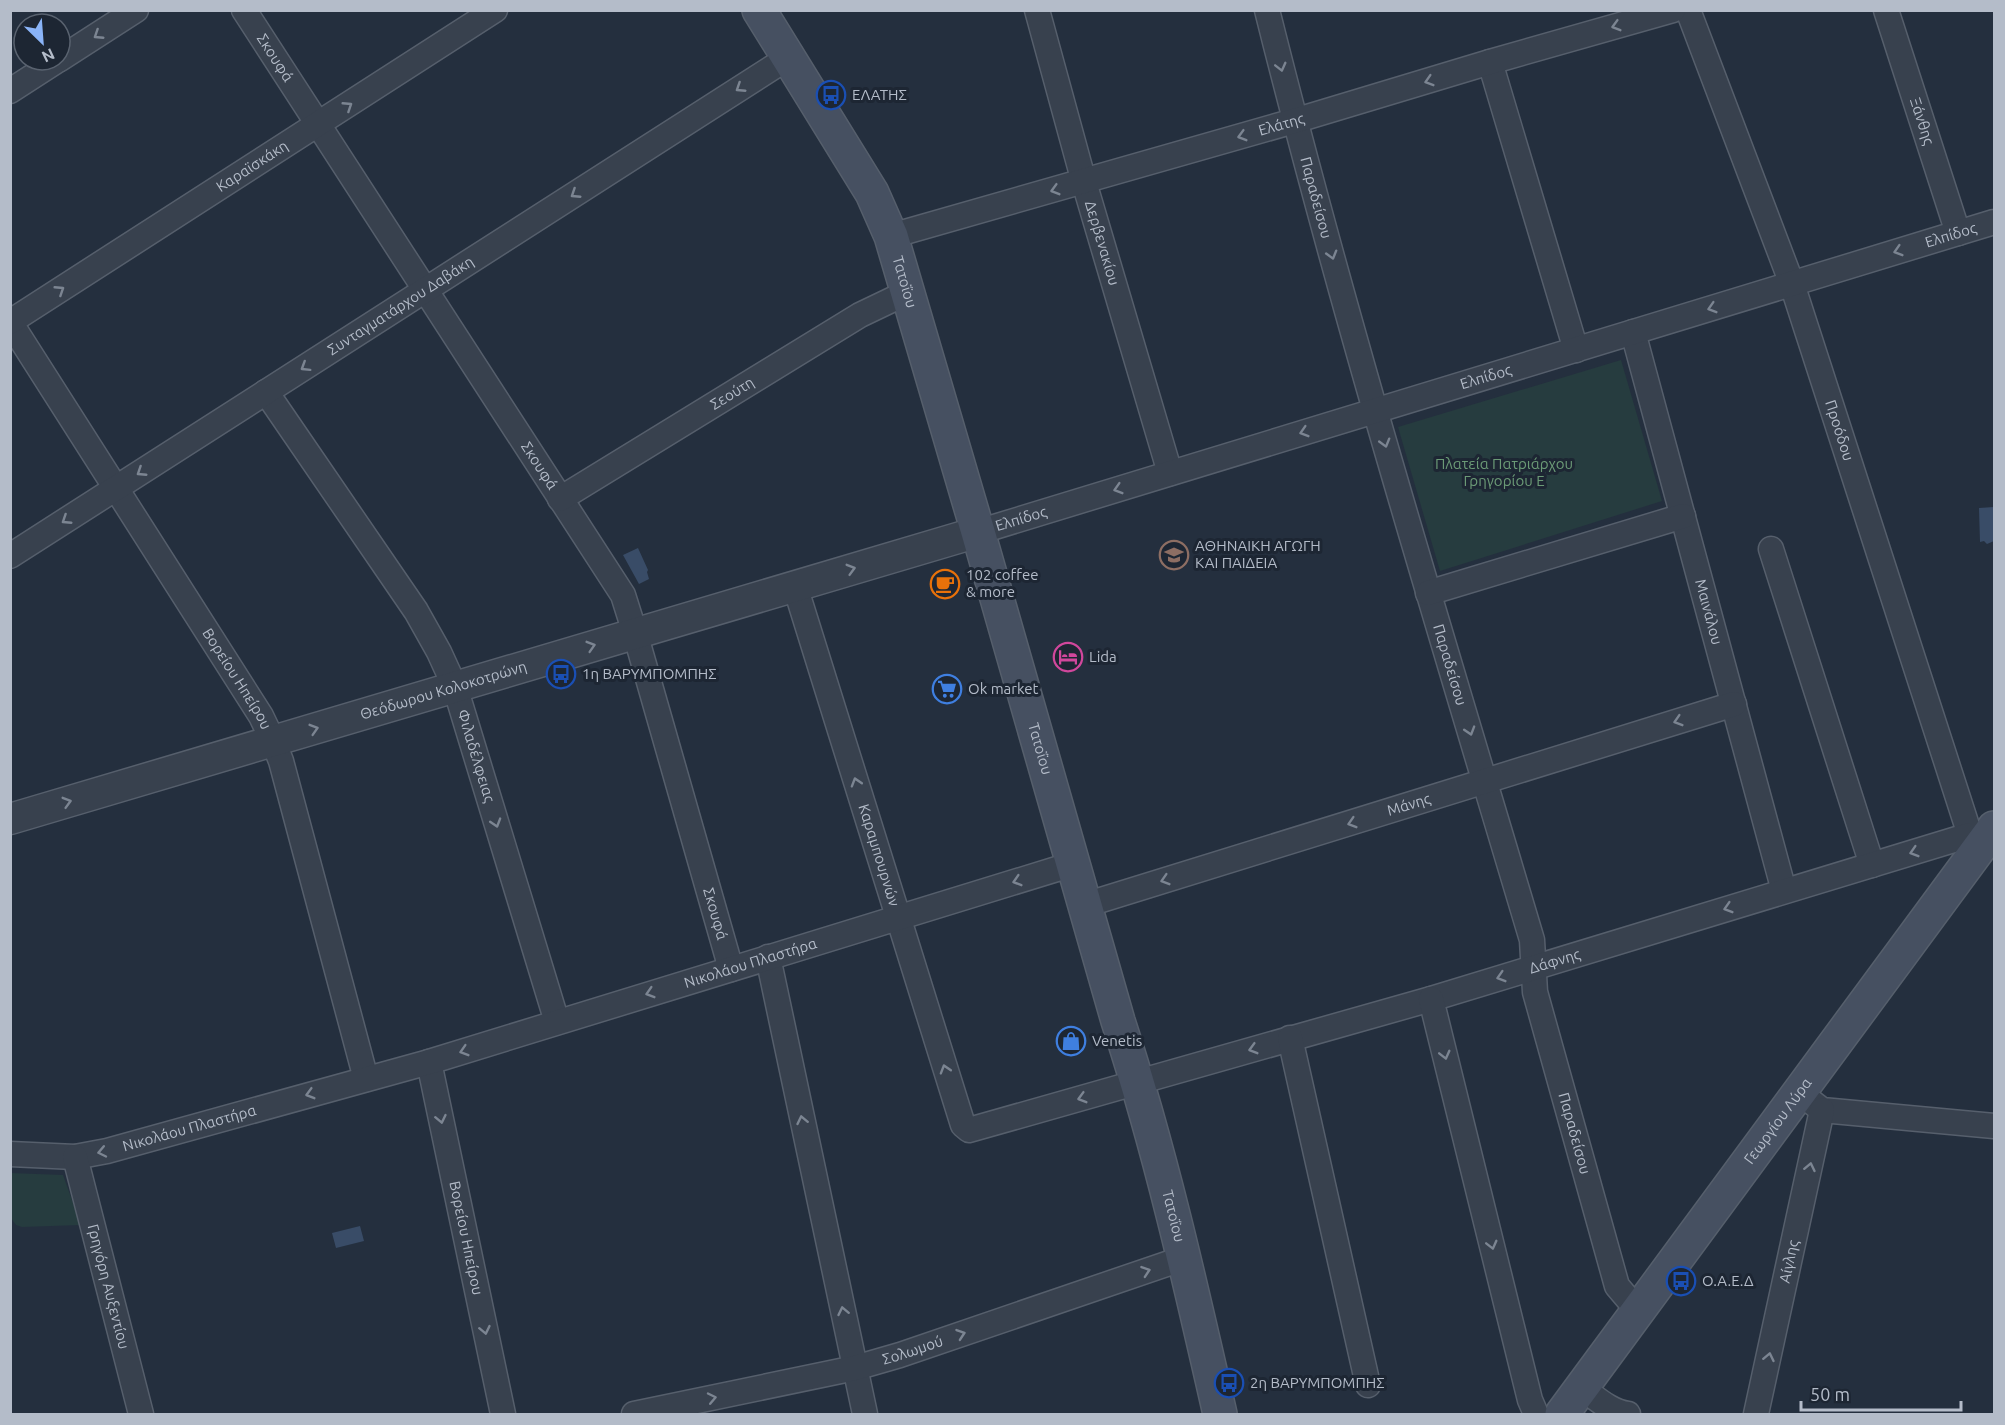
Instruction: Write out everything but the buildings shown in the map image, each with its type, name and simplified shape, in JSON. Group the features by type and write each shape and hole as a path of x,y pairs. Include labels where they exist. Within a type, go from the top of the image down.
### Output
{"main road":[{"name":"Τατοΐου","path":"759,10 872,193 891,236 1138,1082 1184,1258 1220,1414"},
{"name":"Γεωργίου Λύρα","path":"1562,1414 1639,1312 1811,1102 1988,833"}],"street":[{"path":"72,51 136,10"},
{"name":"Σκουφά","path":"244,10 623,596 731,969"},
{"name":"Καραϊσκάκη","path":"10,322 495,10"},
{"name":"Δερβενακίου","path":"1037,10 1084,182 1170,473"},
{"name":"Παραδείσου","path":"1267,10 1294,121 1376,411 1532,940 1535,992 1617,1286 1639,1312"},
{"name":"Ελάτης","path":"891,236 1672,10"},
{"name":"Προόδου","path":"1688,10 1792,284 1988,833"},
{"name":"Ξάνθης","path":"1886,10 1958,233"},
{"name":"Συνταγματάρχου Δαβάκη","path":"10,556 789,57"},
{"path":"1490,62 1576,350"},
{"path":"10,91 39,72"},
{"name":"Ελπίδος","path":"978,532 1995,222"},
{"name":"Σεούτη","path":"560,499 860,315 908,292"},
{"name":"Βορείου Ηπείρου","path":"10,322 261,716 273,741 281,762 366,1079"},
{"name":"Μαινάλου","path":"1633,332 1784,891"},
{"name":"Φιλαδέλφειας","path":"266,392 416,611 439,652 455,687 557,1022"},
{"path":"1428,593 1683,516"},
{"name":"Θεόδωρου Κολοκοτρώνη","path":"10,819 978,532"},
{"path":"1771,549 1872,865"},
{"name":"Καραμπουρνών","path":"795,586 963,1125"},
{"name":"Μάνης","path":"1085,905 1734,704"},
{"name":"Δάφνης","path":"963,1125 969,1130 1431,999 1784,891 1988,833"},
{"name":"Νικολάου Πλαστήρα","path":"10,1154 75,1157 107,1151 429,1062 1073,864"},
{"path":"768,957 865,1414"},
{"path":"1431,999 1530,1400 1536,1414"},
{"path":"1290,1038 1368,1385"},
{"name":"Βορείου Ηπείρου","path":"429,1062 503,1414"},
{"path":"1811,1102 1995,1126"},
{"name":"Αίγλης","path":"1756,1414 1811,1102"},
{"name":"Γρηγόρη Αυξεντίου","path":"75,1157 141,1414"},
{"name":"Σολωμού","path":"634,1414 855,1368 900,1355 1184,1258"},
{"path":"1582,1388 1603,1404 1623,1414 1628,1414"}],"green space":[{"name":"Πλατεία Πατριάρχου Γρηγορίου Ε","path":"1621,360 1662,501 1440,571 1398,427"},
{"path":"10,1173 63,1175 81,1225 22,1227 16,1225 11,1218"}],"water":[{"path":"1994,507 1994,541 1987,544 1984,541 1980,542 1979,508"},
{"path":"638,548 648,570 649,579 639,584 623,555"},
{"path":"360,1226 364,1241 336,1248 332,1233"}],"place":[{"name":"ΕΛΑΤΗΣ","path":"831,95"},
{"name":"ΑΘΗΝΑΙΚΗ ΑΓΩΓΗ ΚΑΙ ΠΑΙΔΕΙΑ","path":"1174,555"},
{"name":"102 coffee & more","path":"945,584"},
{"name":"Lida","path":"1068,657"},
{"name":"1η ΒΑΡΥΜΠΟΜΠΗΣ","path":"561,674"},
{"name":"Ok market","path":"947,689"},
{"name":"Venetis","path":"1071,1041"},
{"name":"Ο.Α.Ε.Δ","path":"1681,1281"},
{"name":"2η ΒΑΡΥΜΠΟΜΠΗΣ","path":"1229,1383"}]}
